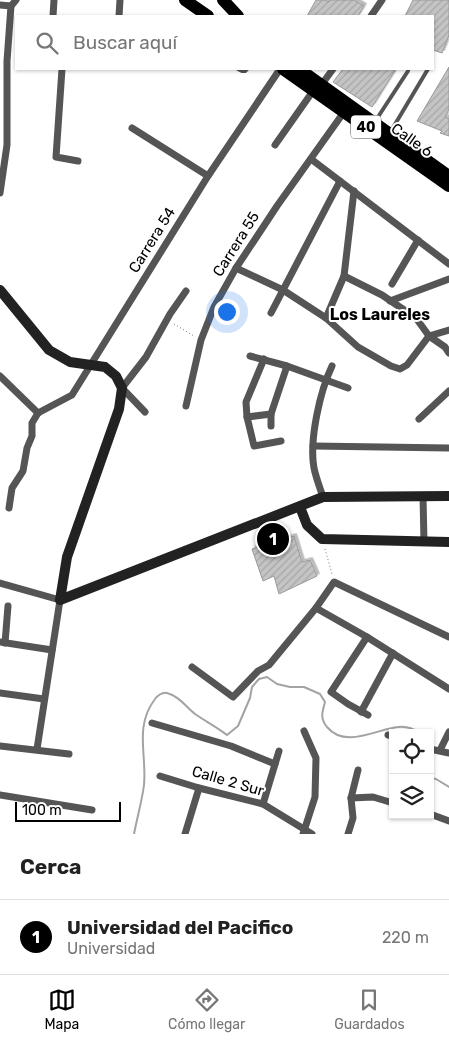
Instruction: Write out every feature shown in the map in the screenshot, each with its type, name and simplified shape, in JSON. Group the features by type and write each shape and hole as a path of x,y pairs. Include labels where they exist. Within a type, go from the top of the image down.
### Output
{"highway":[{"path":"185,0 207,15"},
{"path":"223,0 237,15"},
{"name":"Calle 6","path":"283,70 318,88 374,122 449,176"},
{"name":"Calle 6","path":"301,70 344,112 449,186"}],"main road":[{"path":"0,290 49,350 70,362 105,367 116,376 122,388 120,409 67,557 60,600"},
{"path":"60,600 323,497 449,496"},
{"path":"300,507 308,525 322,539 449,542"}],"street":[{"path":"52,15 54,0"},
{"path":"119,15 120,0"},
{"path":"372,15 382,0"},
{"path":"0,5 14,3 3,60 3,103 7,145 0,193"},
{"path":"62,70 56,157 78,161"},
{"name":"Carrera 54","path":"38,413 72,395 208,176 280,70"},
{"path":"275,145 332,70"},
{"name":"Carrera 55","path":"186,406 201,340 214,307 236,268 276,206 344,112"},
{"path":"132,128 208,176"},
{"path":"311,159 449,264"},
{"path":"270,313 340,181"},
{"path":"326,318 344,276 354,191"},
{"path":"392,284 418,240"},
{"path":"236,268 283,290 326,318 358,347 391,366 400,369 407,365 429,336 449,330"},
{"path":"344,276 382,295 416,318 429,336 445,347 449,353"},
{"path":"390,301 449,279"},
{"path":"145,412 122,388 146,357 186,291"},
{"path":"250,356 287,366 348,388"},
{"path":"264,359 246,402 247,417 254,446 281,441"},
{"path":"272,426 271,414 287,366"},
{"path":"323,497 314,467 314,446 320,396 332,366"},
{"path":"0,376 38,413 32,423 32,436 27,448 23,472 12,488 9,508"},
{"path":"419,419 449,391"},
{"path":"247,417 271,414"},
{"path":"314,446 449,448"},
{"path":"423,496 424,542"},
{"path":"192,667 233,697 258,670 269,665 316,608 334,582 449,637"},
{"path":"0,583 60,600 37,749"},
{"path":"8,606 2,642 52,650"},
{"path":"316,608 367,637 449,689"},
{"path":"367,637 332,692 365,714 392,653"},
{"path":"0,693 44,699"},
{"path":"152,722 231,746 275,764"},
{"path":"304,731 316,758 315,797 304,832"},
{"path":"440,750 449,732"},
{"path":"0,746 69,754"},
{"path":"434,749 449,754"},
{"path":"263,804 279,751"},
{"path":"348,834 353,818 352,798 358,770"},
{"name":"Calle 2 Sur","path":"160,776 263,804 304,832 312,834"},
{"path":"185,834 199,788"},
{"path":"0,795 92,810"},
{"path":"352,798 373,797 389,802"},
{"path":"434,815 449,821"}],"lane":[{"path":"390,133 427,70"},
{"path":"374,122 408,71"}],"path":[{"path":"167,320 201,340"},
{"path":"322,539 334,582"}],"building":[{"path":"316,0 329,2 330,0 354,0 364,6 359,15 308,15"},
{"path":"413,0 449,0 449,35 442,53 434,50 434,15 406,15"},
{"path":"449,67 449,109 445,117 449,119 449,136 440,133 442,131 417,121"},
{"path":"342,70 395,70 372,107 333,82"},
{"path":"294,536 302,562 310,560 317,576 279,594 274,576 263,581 252,549"}],"waterway":[{"path":"134,834 144,785 143,730 149,709 155,699 162,694 167,693 175,697 195,714 227,735 238,726 250,698 252,687 259,679 267,677 277,684 290,687 304,687 320,694 325,702 322,715 323,721 334,733 343,737 361,736 390,728 412,729"},
{"path":"434,779 449,787"}],"place":[{"name":"Universidad del Pacifico","path":"273,539"}],"district":[{"name":"Los Laureles","path":"380,314"}]}
